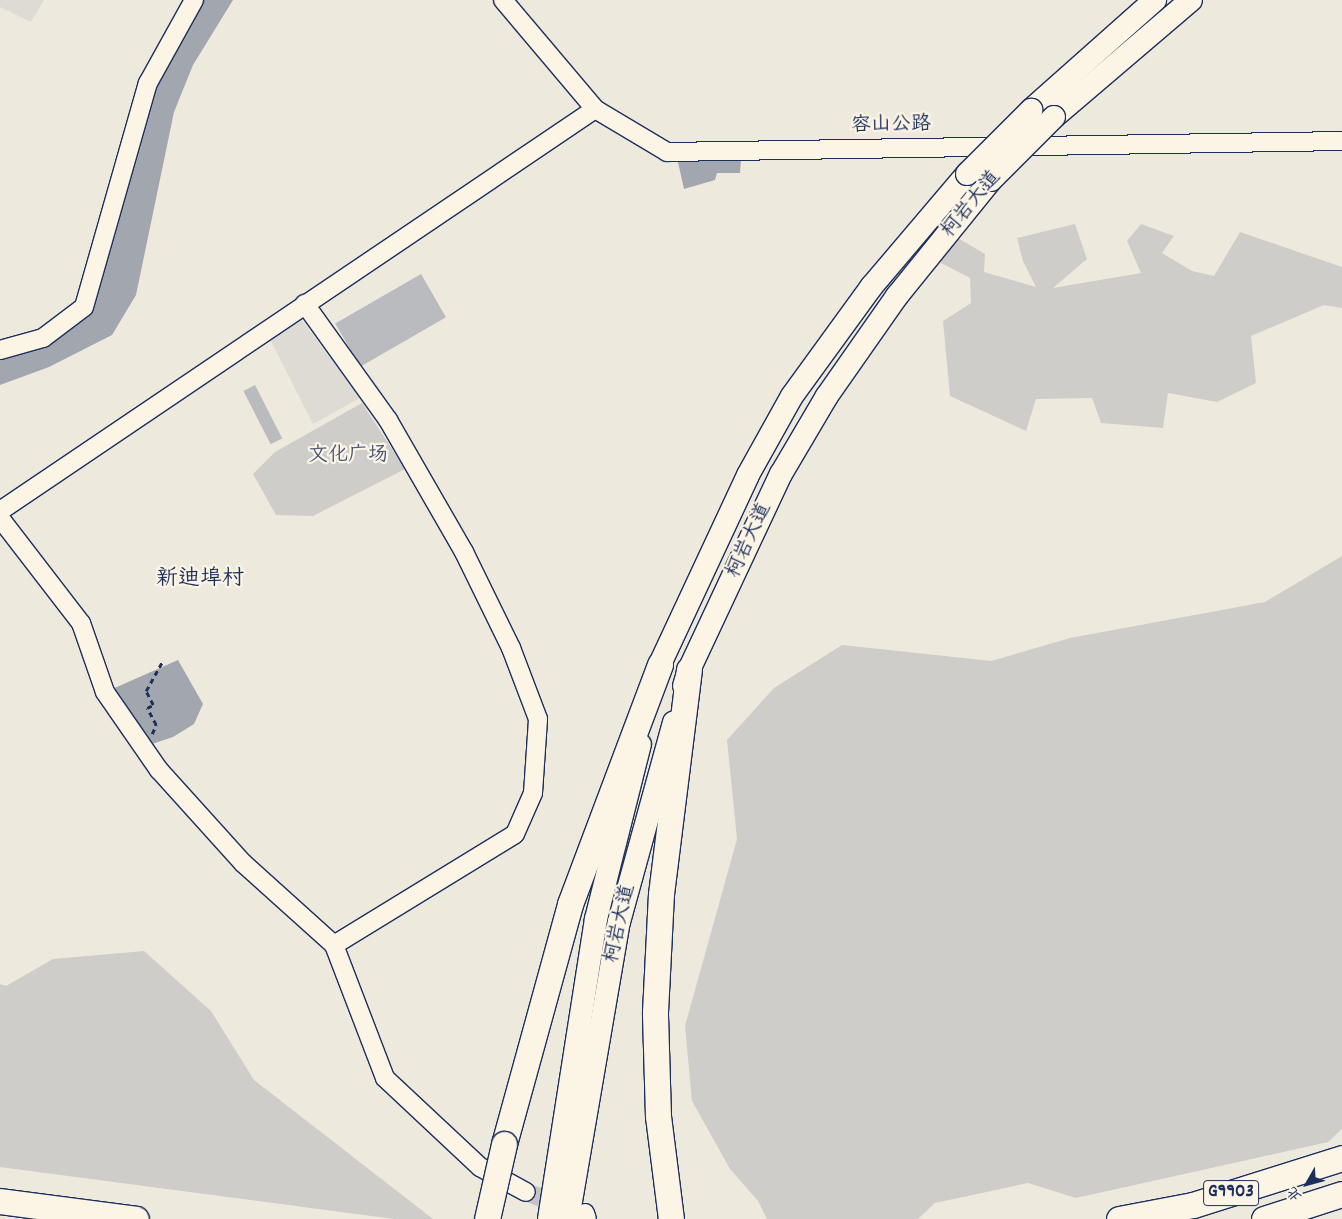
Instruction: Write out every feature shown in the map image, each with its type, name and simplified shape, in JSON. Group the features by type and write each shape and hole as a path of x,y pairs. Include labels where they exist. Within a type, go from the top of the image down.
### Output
{"highway":[{"path":"487,1219 504,1144 570,904 660,664"},
{"path":"671,1219 658,1116 655,1012 661,894 689,670"},
{"name":"G9903","path":"1119,1219 1193,1205 1342,1158"},
{"name":"G9903","path":"1264,1219 1342,1194"},
{"path":"0,1201 136,1219"}],"main road":[{"name":"柯岩大道","path":"549,1219 596,919 660,664 748,475 792,396 872,286 967,174 1031,110 1155,0"},
{"name":"柯岩大道","path":"580,1217 619,922 689,670 782,474 827,396 897,296 991,180 1054,116 1191,0"}],"street":[{"path":"0,350 43,338 84,308 148,83 194,0"},
{"name":"容山公路","path":"503,0 595,108 667,152 1342,140"},
{"path":"0,511 595,108"},
{"path":"305,304 388,420 464,552 511,648 538,719 533,793 515,834 334,944"},
{"path":"0,518 81,622 105,692 145,752 243,863 334,944 385,1078 480,1167 526,1192"}],"path":[{"path":"145,752 156,725 147,708 153,705 146,691 163,660"}],"shaded area":[{"path":"0,0 44,0 31,22 0,7"},
{"path":"200,0 233,0 193,65 174,112 136,295 112,335 49,367 0,385 0,353 86,309 149,86"},
{"path":"677,158 741,159 740,173 717,173 715,180 684,189"},
{"path":"301,319 360,398 313,424 270,339"},
{"path":"178,660 203,704 194,724 173,737 149,745 110,690"}],"green space":[{"path":"1075,224 1087,259 1053,288 1141,273 1127,241 1141,224 1174,236 1162,253 1192,271 1214,276 1240,232 1342,267 1342,308 1324,305 1251,336 1256,383 1217,402 1168,393 1163,428 1101,423 1092,398 1036,399 1026,431 950,396 943,321 971,303 970,278 941,263 949,233 985,254 984,272 1036,287 1023,261 1017,238"},
{"name":"文化广场","path":"362,403 405,469 313,516 276,515 253,474 275,452"},
{"path":"1342,556 1342,1129 1328,1142 1076,1198 1028,1183 935,1203 918,1219 767,1219 758,1201 730,1169 692,1101 685,1026 737,839 727,740 774,688 842,645 991,661 1070,638 1265,602"},
{"path":"144,951 211,1011 254,1080 433,1219 394,1219 0,1167 0,984 6,986 53,959"}],"building":[{"path":"421,274 446,317 360,367 335,324"},
{"path":"255,385 282,438 271,444 243,391"}],"tunnel":[{"path":"526,1192 563,1206"}],"district":[{"name":"新迪埠村","path":"200,580"}]}
